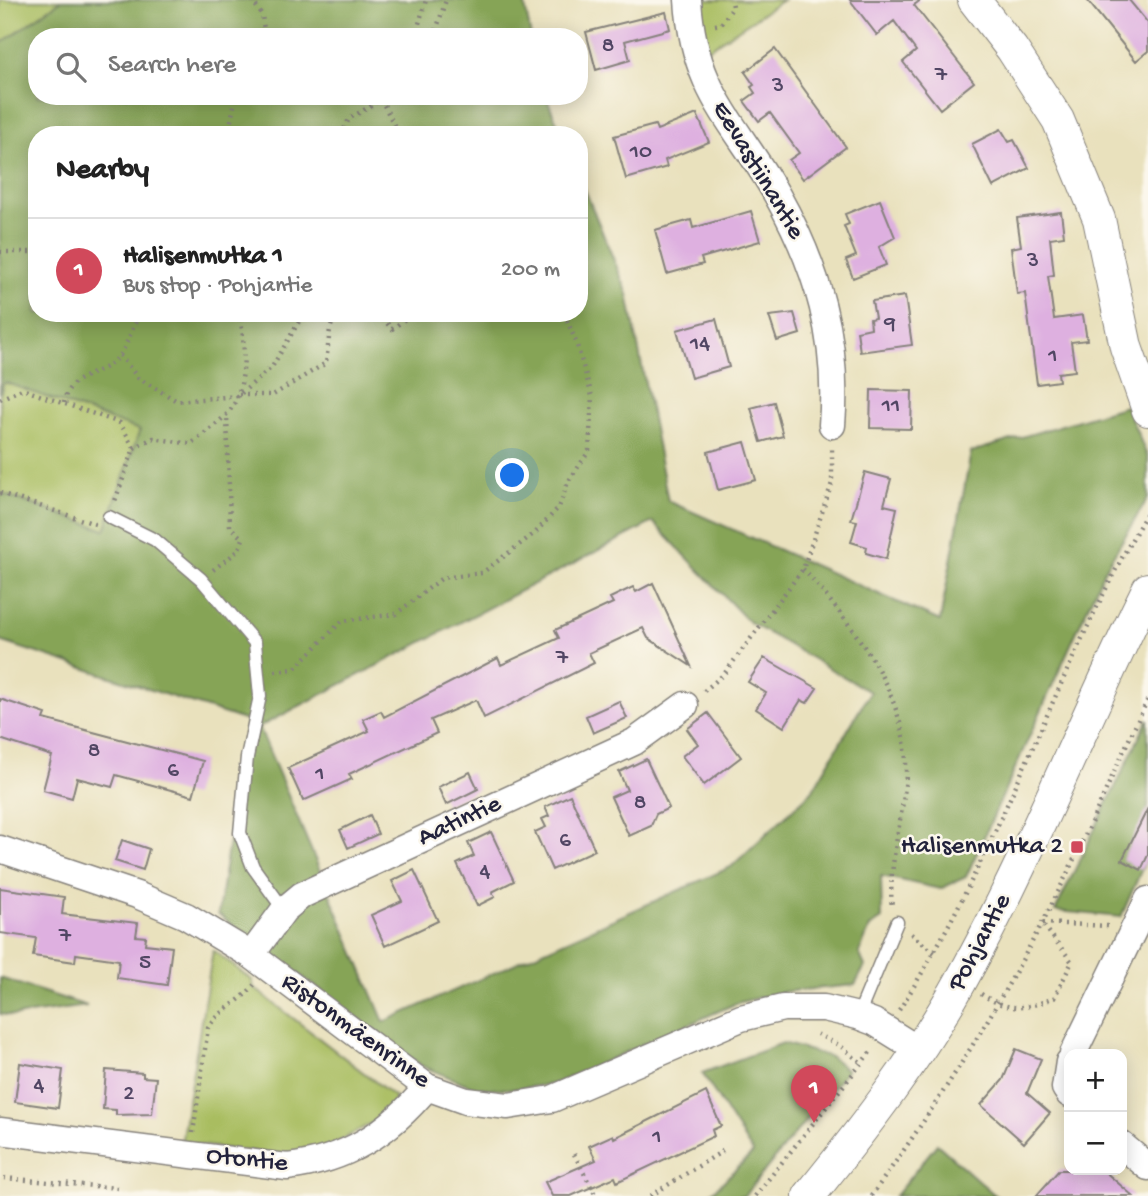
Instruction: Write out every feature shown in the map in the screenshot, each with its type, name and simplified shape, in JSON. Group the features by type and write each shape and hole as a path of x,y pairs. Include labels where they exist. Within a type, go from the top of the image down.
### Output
{"street":[{"name":"Eevastiinantie","path":"688,0 693,46 702,76 777,195 809,260 829,330 836,380 832,425"},
{"path":"974,0 1012,49 1058,120 1099,219 1126,347 1148,410"},
{"name":"Pohjantie","path":"808,1196 919,1050 961,981 1011,886 1148,589"},
{"name":"Aatintie","path":"258,968 284,910 302,895 634,742 685,705"},
{"name":"Ristonmäenrinne","path":"0,849 137,895 186,916 427,1087 466,1101 508,1105 552,1099 741,1018 783,1008 824,1008 858,1016 887,1029 919,1050"},
{"path":"1075,1049 1148,900"},
{"name":"Otontie","path":"0,1131 287,1167 322,1163 397,1122 427,1087"},
{"path":"1127,1149 1148,1167"}],"lane":[{"path":"109,517 155,540 201,579 255,643 260,672 260,696 247,757 240,833 253,867 284,910"},
{"path":"858,1016 897,922"}],"path":[{"path":"252,0 262,15 264,28"},
{"path":"418,28 426,0"},
{"path":"437,28 446,0"},
{"path":"230,126 234,105"},
{"path":"346,126 349,119 371,105"},
{"path":"384,105 394,126"},
{"path":"0,252 28,252"},
{"path":"64,403 65,391 76,379 103,371 120,355 136,322"},
{"path":"238,396 244,335 241,322"},
{"path":"0,493 92,525 109,517 134,448 153,438 191,444 227,414 238,396 272,368 299,322"},
{"path":"120,355 138,378 177,401 273,395 326,363 333,322"},
{"path":"385,322 392,329 401,322"},
{"path":"260,672 294,669 342,621 396,614 442,578 482,573 536,532 559,507 568,482 589,452 592,396 568,322"},
{"path":"0,399 22,388 120,423 134,448"},
{"path":"201,579 238,551 243,539 230,527 227,414"},
{"path":"685,705 724,674 803,569 832,483 832,425"},
{"path":"755,1196 863,1064 935,953 974,876 1084,630 1148,511"},
{"path":"803,569 833,602 887,684 903,726 906,782 891,885 891,906 897,922 935,953"},
{"path":"871,1196 926,1121 998,1004 1042,923 1148,699"},
{"path":"1042,923 1134,928"},
{"path":"998,1004 1025,1009 1054,998 1072,962 1042,923"},
{"path":"190,1155 208,1028 215,1017 244,997 258,968"},
{"path":"812,1032 839,1045 863,1064"},
{"path":"650,1196 726,1149"},
{"path":"574,1154 596,1196"},
{"path":"4,1178 117,1188"}],"green space":[{"path":"0,0 62,0 0,44"},
{"path":"62,0 524,0 529,28 28,28 28,105 550,105 558,126 28,126 28,322 588,322 588,198 628,294 668,501 940,621 971,452 1126,406 1148,458 1148,498 1104,571 966,877 940,889 881,876 882,919 870,927 859,953 865,966 855,985 781,992 737,1003 554,1084 513,1089 476,1088 422,1066 218,914 247,721 0,641 0,493 105,530 140,430 4,382 0,394 0,44","holes":["653,522 749,622 870,692 812,791 731,867 384,1022 259,727"]},
{"path":"697,0 783,0 702,53"},
{"path":"4,382 140,430 105,530 0,493 0,394"},
{"path":"1148,719 1148,855 1121,917 1055,911"},
{"path":"213,950 252,980 254,988 395,1097 393,1104 377,1120 320,1152 289,1156 181,1143"},
{"path":"0,978 87,1006 15,1016 0,1014"},
{"path":"783,1043 831,1057 847,1070 744,1196 708,1196 753,1153 702,1073"},
{"path":"937,1144 996,1196 895,1196"}],"building":[{"path":"850,0 921,0 914,5 974,82 940,109 903,62 916,51 894,21 877,35"},
{"path":"1087,0 1129,0 1148,23 1148,51 1136,61"},
{"path":"666,12 670,29 625,41 630,60 596,70 588,32"},
{"path":"775,49 846,147 803,179 789,160 799,153 770,113 759,121 744,101 755,93 751,87 754,85 745,72"},
{"path":"697,114 709,142 665,160 667,167 626,179 614,136 655,125 657,130"},
{"path":"1001,129 1009,142 1014,140 1029,168 993,187 972,144"},
{"path":"880,200 895,237 879,247 886,265 853,278 846,260 856,256 844,226 849,224 845,214"},
{"path":"751,211 760,241 701,258 703,264 667,274 655,230 691,220 693,228"},
{"path":"1061,212 1064,236 1050,238 1054,275 1048,276 1054,319 1083,315 1087,340 1071,342 1075,371 1058,373 1059,381 1037,384 1025,293 1017,294 1011,248 1021,246 1017,218"},
{"path":"905,296 912,345 860,352 857,331 871,328 870,319 875,318 872,301"},
{"path":"794,313 800,334 777,341 769,316"},
{"path":"716,319 729,367 691,378 677,330"},
{"path":"871,390 912,391 911,429 870,428"},
{"path":"774,402 783,436 761,442 751,408"},
{"path":"745,442 756,480 718,490 708,452"},
{"path":"865,472 891,479 884,505 897,508 886,559 866,553 867,547 851,542 857,521 851,520"},
{"path":"653,583 691,666 648,638 643,628 589,653 594,663 484,718 476,700 431,720 437,733 349,774 352,779 303,801 288,768 369,731 363,719 381,711 384,717 498,658 501,665 559,638 555,630 613,603 610,598 633,587 636,592"},
{"path":"764,658 817,688 807,703 801,700 784,727 756,709 766,693 748,682"},
{"path":"0,699 46,714 44,719 203,761 193,796 116,775 112,787 77,778 72,798 43,790 52,756 0,739"},
{"path":"619,701 627,718 593,733 586,716"},
{"path":"708,713 741,757 704,785 682,756 698,744 687,729"},
{"path":"646,759 669,808 656,814 651,826 629,836 611,797 627,790 619,772"},
{"path":"470,772 478,789 446,805 438,787"},
{"path":"570,795 595,850 552,870 535,832 546,827 542,819 549,816 545,807"},
{"path":"1148,808 1148,855 1141,870 1122,860"},
{"path":"370,815 378,834 348,848 340,830"},
{"path":"491,832 514,881 492,892 495,897 477,906 457,864 474,856 468,843"},
{"path":"122,840 149,849 143,870 115,861"},
{"path":"414,870 438,921 385,946 371,915 402,901 392,881"},
{"path":"0,888 64,897 62,914 138,923 136,936 146,937 145,944 172,947 167,985 117,978 119,960 76,954 75,962 33,956 36,938 0,933"},
{"path":"1016,1049 1041,1059 1027,1093 1050,1113 1024,1143 981,1105 1003,1080"},
{"path":"20,1063 63,1070 58,1108 15,1102"},
{"path":"106,1070 143,1073 143,1077 156,1078 152,1114 116,1115 116,1110 103,1109"},
{"path":"706,1092 721,1126 712,1130 714,1136 617,1182 615,1177 571,1196 552,1196 545,1182 596,1160 589,1146 613,1135 614,1138"},
{"path":"1059,1170 1064,1170 1064,1175 1109,1175 1133,1196 1036,1196"}],"place":[{"name":"Halisenmutka 2","path":"1077,847"},
{"name":"Halisenmutka 1","path":"814,1123"}]}
